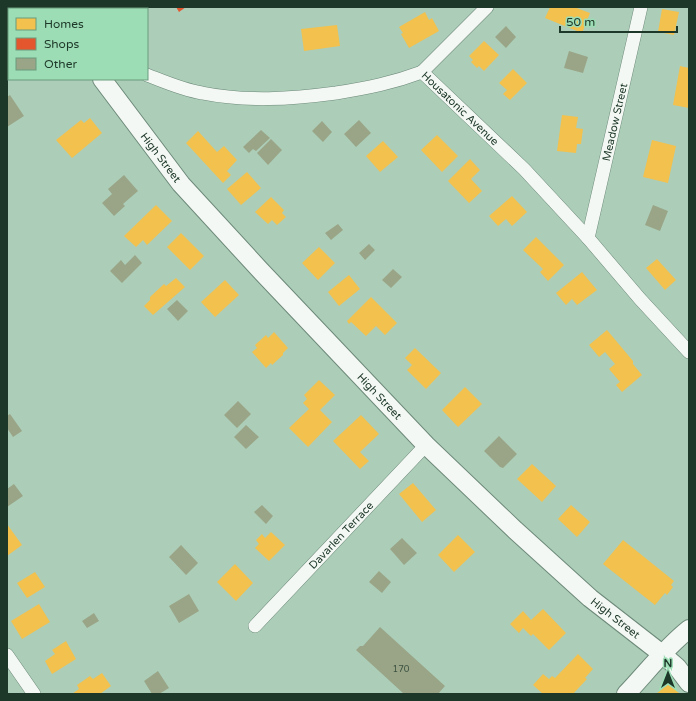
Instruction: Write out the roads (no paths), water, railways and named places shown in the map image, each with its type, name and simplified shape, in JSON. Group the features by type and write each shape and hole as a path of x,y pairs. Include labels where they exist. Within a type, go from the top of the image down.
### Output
{"main road":[{"name":"High Street","path":"103,80 181,184 260,270 426,444 515,530 590,598 677,667 689,683"},
{"path":"626,694 662,654 689,629"}],"street":[{"path":"422,72 487,7"},
{"name":"Meadow Street","path":"588,238 641,7"},
{"name":"Housatonic Avenue","path":"148,75 182,88 201,93 258,99 292,98 383,85 402,80 422,72 524,169 588,238 640,299 689,352"},
{"name":"Davarlen Terrace","path":"255,626 426,444"},
{"path":"7,655 34,694"}]}
